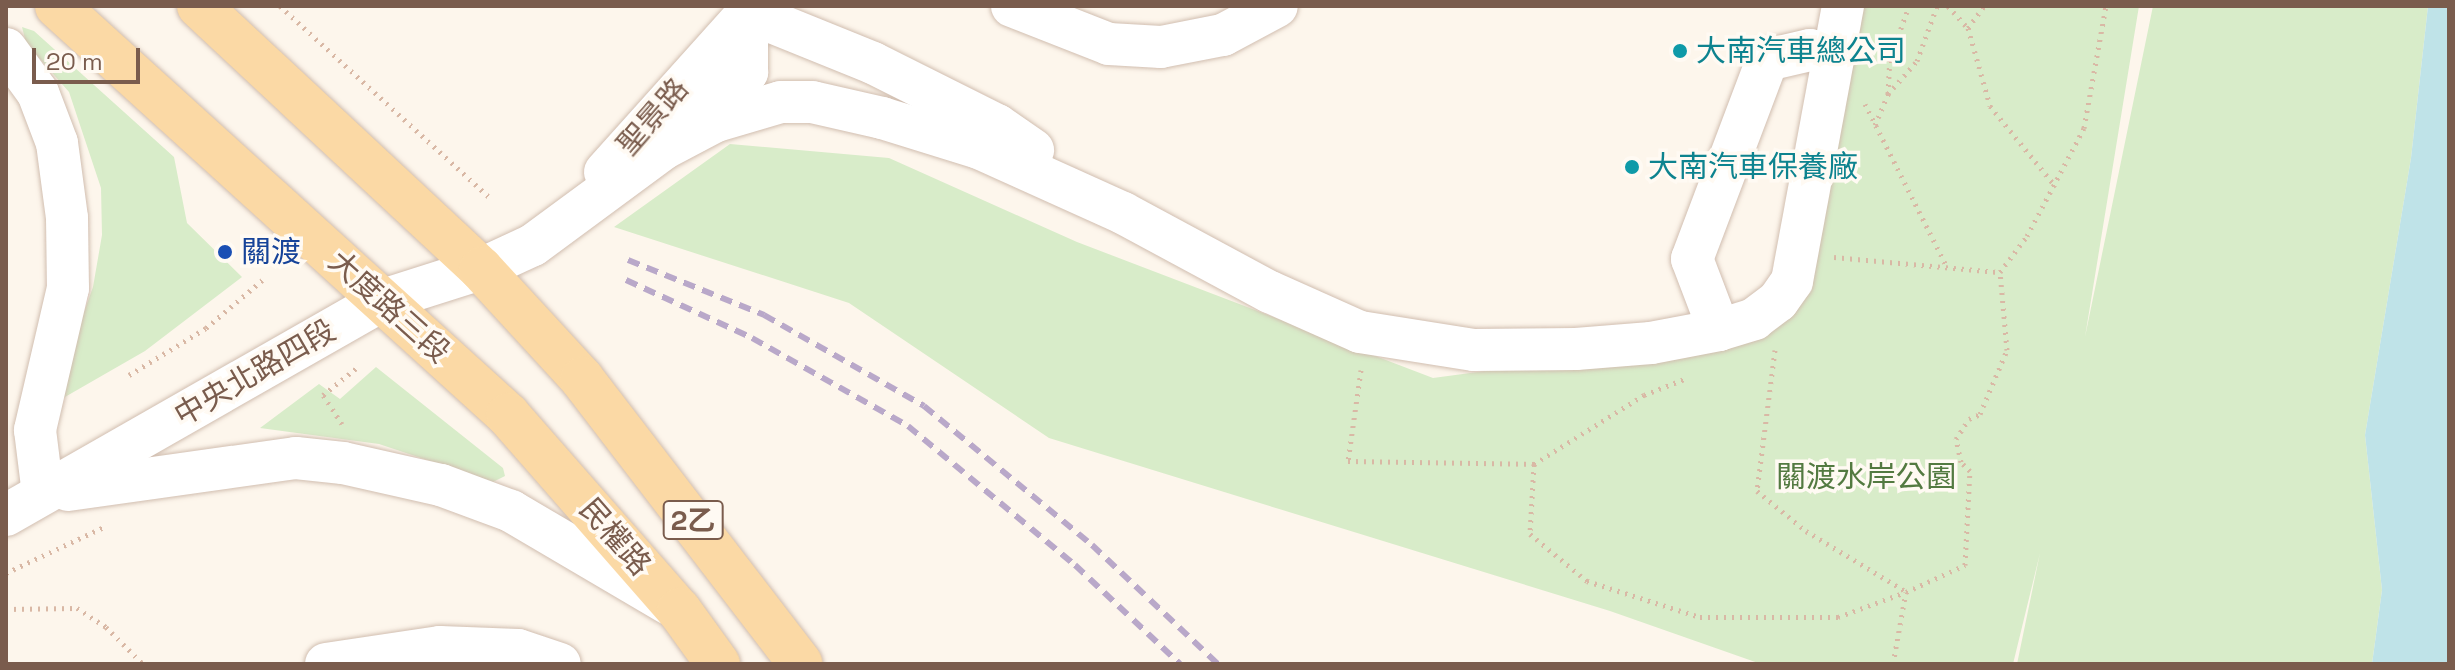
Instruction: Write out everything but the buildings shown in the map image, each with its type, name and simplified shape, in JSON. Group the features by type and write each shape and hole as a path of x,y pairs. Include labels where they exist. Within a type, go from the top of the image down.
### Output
{"main road":[{"name":"大度路三段","path":"57,6 508,415"},
{"name":"2乙","path":"199,6 481,269 582,379 801,664"},
{"name":"民權路","path":"508,415 679,610 718,664"}],"street":[{"path":"1012,6 1109,44 1161,47 1223,35 1277,6"},
{"path":"663,149 716,121 781,102 812,102 979,148 1123,213 1270,292 1366,333 1474,350 1576,349 1651,343 1719,330 1754,319 1778,301 1792,281 1802,250 1843,6"},
{"path":"556,232 663,149 747,72 750,9 873,63 997,125 1123,213"},
{"name":"聖景路","path":"556,232 750,9"},
{"path":"6,49 38,93 57,143 67,218 68,288 35,430 43,494 296,458 343,463 441,485 511,511 679,610"},
{"path":"1719,330 1692,259 1767,60 1810,50 1835,55"},
{"name":"中央北路四段","path":"6,515 383,300 481,269 556,232"},
{"path":"326,664 440,647 518,650 560,664"}],"path":[{"path":"280,6 489,197"},
{"path":"1875,126 1888,94 1890,59 1909,6"},
{"path":"1888,94 1917,61 1937,6"},
{"path":"1948,6 1968,28 1990,106 2056,187"},
{"path":"1968,28 1984,6"},
{"path":"1534,464 1530,534 1587,581 1700,617 1838,617 1906,592 1965,565 1970,471 1961,462 1956,439 1969,419 1980,414 2007,350 2000,272 2056,187 2084,128 2106,6"},
{"path":"1863,100 1947,267"},
{"path":"1822,263 1828,256 2000,272"},
{"path":"129,375 206,328 266,277"},
{"path":"1366,333 1348,461 1534,464 1644,395 1702,372"},
{"path":"1761,350 1775,344 1757,491 1806,531 1906,592"},
{"path":"349,435 323,395 359,366"},
{"path":"6,573 115,523"},
{"path":"1893,664 1906,592"},
{"path":"6,609 77,608 106,627 143,664"}],"green space":[{"name":"關渡水岸公園","path":"1843,6 2139,6 2085,337 2153,6 2428,6 2411,158 2365,435 2382,590 2372,664 2017,664 2040,553 2013,664 1761,664 1610,611 1049,438 849,303 614,227 730,144 889,158 1077,242 1433,378 1736,337 1796,302"},
{"path":"22,27 34,31 174,157 187,223 242,277 145,351 51,405 93,287 102,235 101,188 69,92 26,43"},
{"path":"376,367 503,468 505,476 493,482 379,444 260,428 319,384 340,399"}],"water":[{"path":"2428,6 2449,6 2449,664 2372,664 2382,590 2365,435 2411,158"}],"railway":[{"path":"628,260 764,315 924,406 1092,545 1218,664"},
{"path":"626,280 752,338 908,426 1075,565 1180,664"}],"place":[{"name":"大南汽車總公司","path":"1680,51"},
{"name":"大南汽車保養廠","path":"1632,167"},
{"name":"關渡","path":"225,252"}]}
